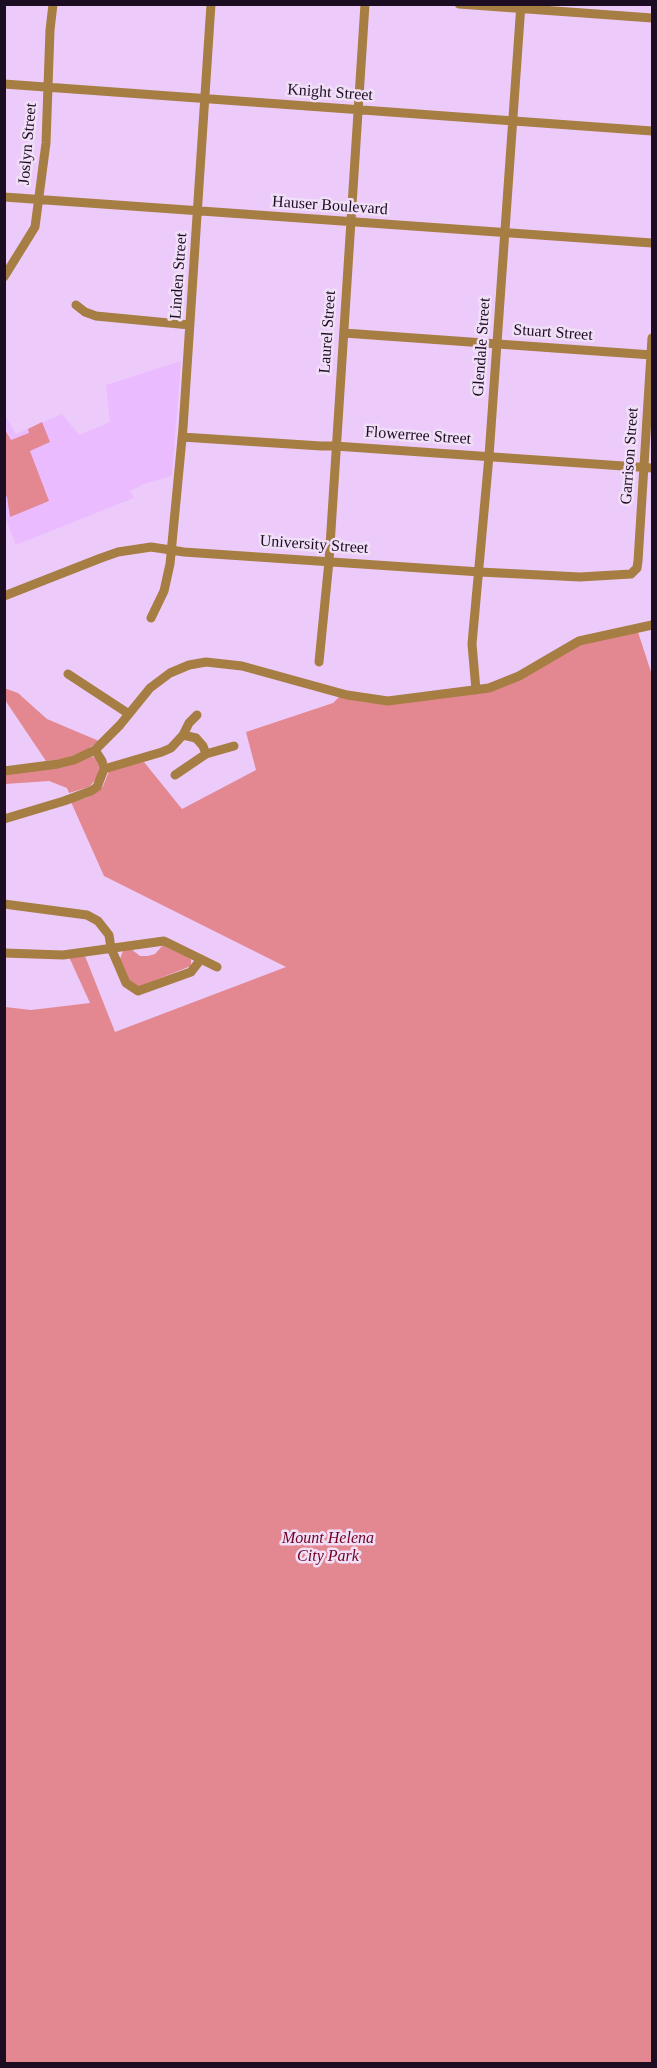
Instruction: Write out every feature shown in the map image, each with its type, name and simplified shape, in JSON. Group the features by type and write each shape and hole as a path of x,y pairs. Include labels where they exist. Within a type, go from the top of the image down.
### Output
{"street":[{"name":"Joslyn Street","path":"4,277 35,227 46,143 52,4"},
{"name":"Linden Street","path":"151,618 164,591 172,550 207,99 212,4"},
{"name":"Laurel Street","path":"319,662 329,561 365,4"},
{"path":"459,4 652,18"},
{"name":"Glendale Street","path":"476,690 472,644 489,456 521,7"},
{"name":"Knight Street","path":"4,84 652,131"},
{"name":"Hauser Boulevard","path":"4,197 652,243"},
{"path":"76,305 96,316 190,325"},
{"name":"Stuart Street","path":"344,333 652,355"},
{"name":"Garrison Street","path":"631,574 637,568 648,468 652,338"},
{"name":"Flowerree Street","path":"182,437 648,468"},
{"name":"University Street","path":"4,596 118,552 151,547 480,572 580,577 631,574"},
{"path":"4,771 58,764 74,760 95,750 150,688 185,666 206,662 242,666 365,699 388,701 489,688 519,676 579,641 652,625"},
{"path":"68,674 129,714"},
{"path":"104,769 171,748 197,715"},
{"path":"183,735 196,738 206,754"},
{"path":"175,775 206,754 234,746"},
{"path":"4,819 91,791 100,782 104,769 95,750"},
{"path":"4,904 87,915 98,921 109,935 111,948 126,983 138,991 191,972 201,959"},
{"path":"4,954 63,955 164,941 217,967"}],"shaded area":[{"path":"181,361 172,476 144,484 130,491 134,498 16,545 5,517 4,413 16,434 62,414 79,435 110,422 106,385"}],"green space":[{"path":"42,422 50,442 30,451 49,501 10,517 5,495 5,430 11,440 29,433 28,429"},
{"name":"Mount Helena City Park","path":"638,632 652,675 652,2063 5,2064 5,1007 31,1010 90,1003 69,957 85,956 115,1032 286,967 104,876 71,802 99,791 110,769 144,762 182,809 256,770 246,732 333,703 339,697 391,704 484,692 578,644"},
{"path":"4,688 18,693 47,719 99,741 82,753 46,761 5,700"},
{"path":"92,756 98,761 99,769 97,778 89,787 69,793 67,788 49,781 5,784 4,774 64,767"},
{"path":"163,945 191,959 191,966 138,987 130,983 120,959 123,951 131,949 140,956 148,956 155,954"}]}
